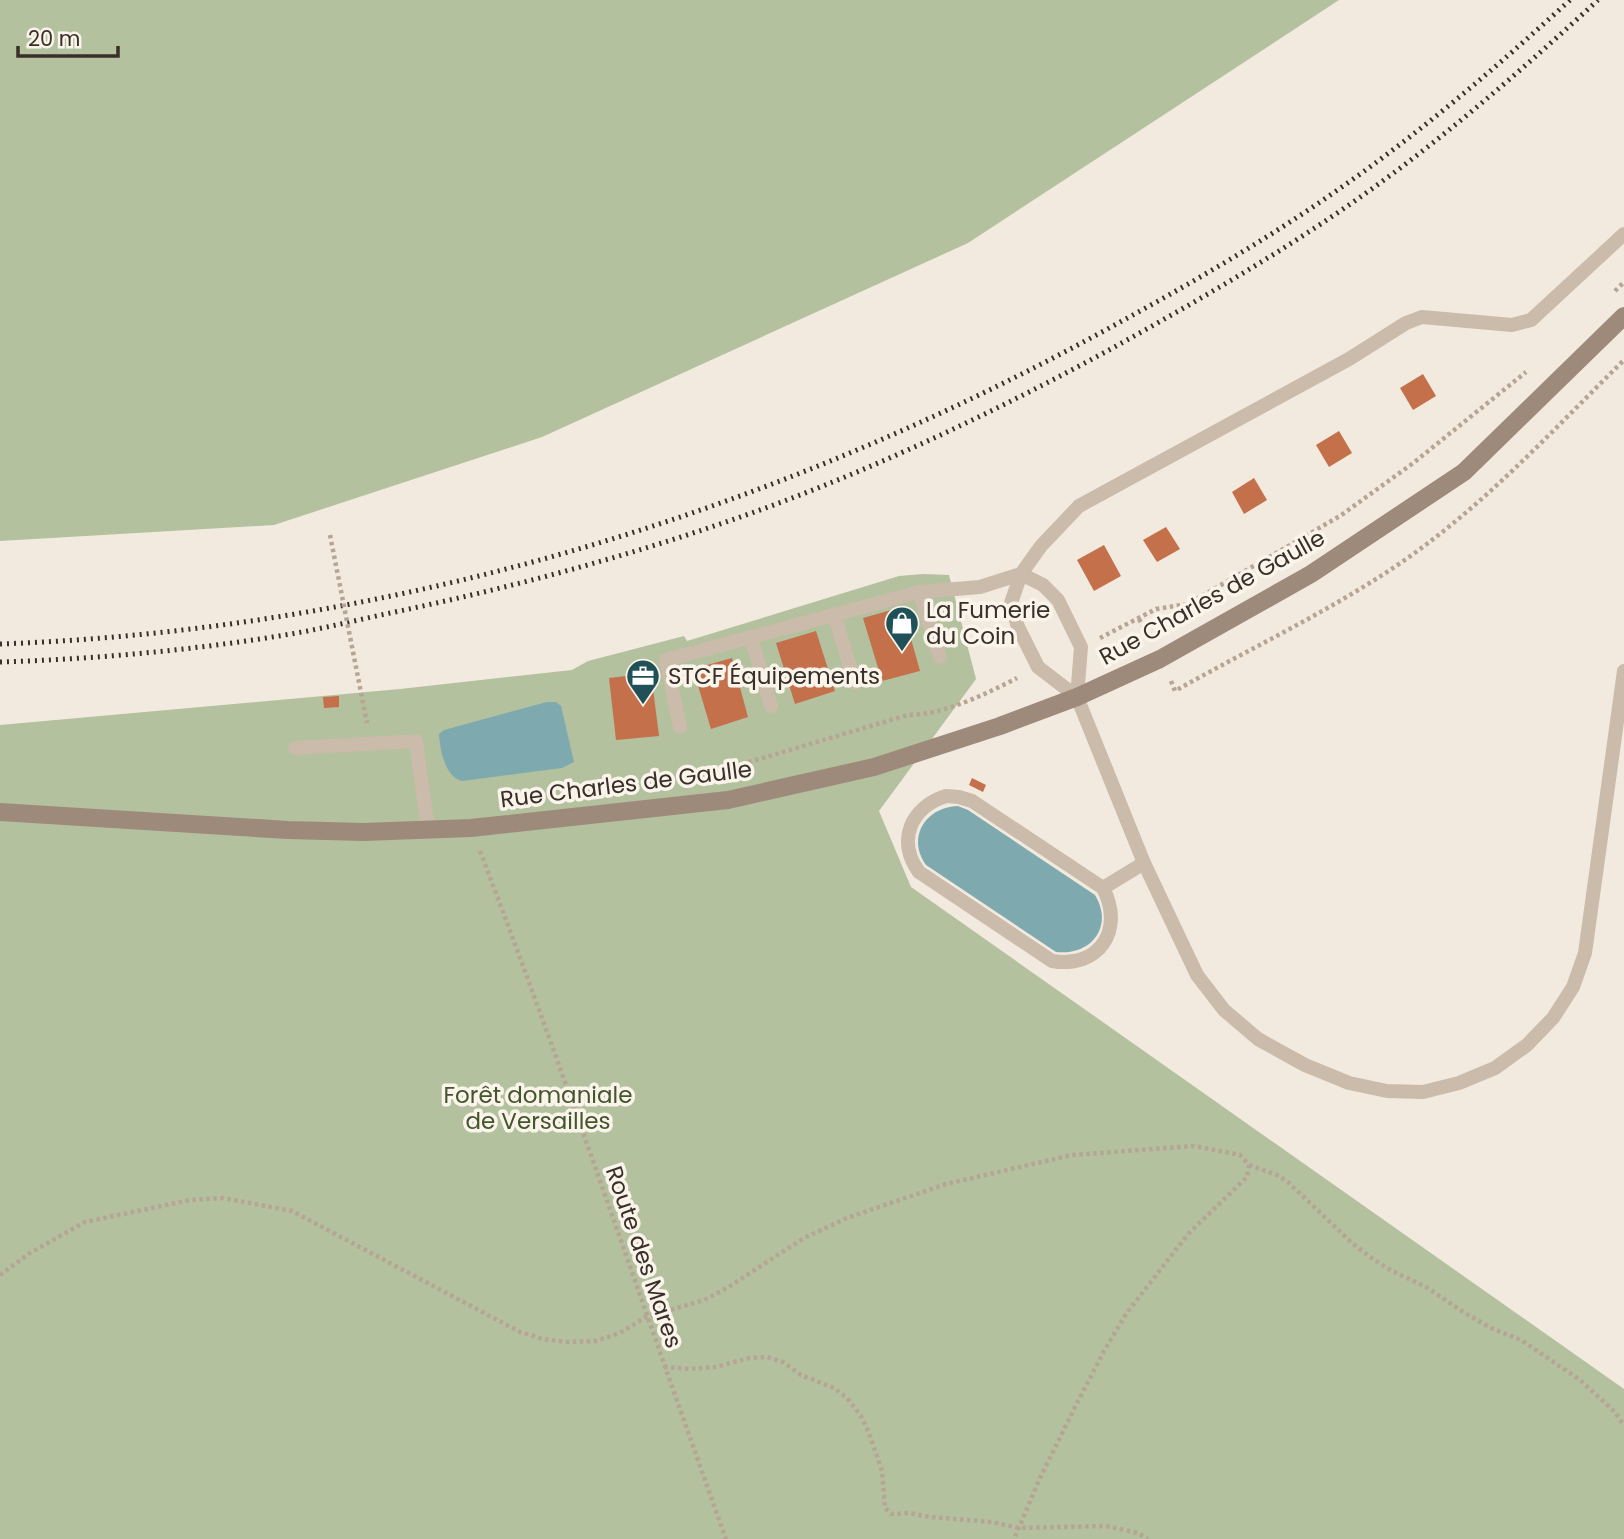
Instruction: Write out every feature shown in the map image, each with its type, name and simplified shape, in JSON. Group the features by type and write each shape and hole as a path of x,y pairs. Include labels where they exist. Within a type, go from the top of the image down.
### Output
{"main road":[{"name":"Rue Charles de Gaulle","path":"0,812 289,831 471,828 728,800 874,767 1000,726 1077,697 1160,659 1311,574 1464,472 1624,316"}],"lane":[{"path":"1077,697 1038,667 1018,627 1011,603 1021,574 1041,546 1079,506 1349,359 1406,323 1422,317 1512,325 1531,320 1624,234"},
{"path":"680,727 666,660 919,592 980,587 1021,574 1043,585 1058,600 1081,648 1077,697 1144,863 1197,975 1224,1010 1258,1039 1305,1065 1349,1083 1387,1091 1423,1092 1459,1083 1495,1068 1527,1045 1553,1018 1573,987 1585,953 1624,671"},
{"path":"919,592 940,657"},
{"path":"834,614 855,683"},
{"path":"751,637 771,706"},
{"path":"295,748 416,741 428,830"},
{"path":"946,796 959,797 972,801 1103,888 1112,912 1112,925 1108,936 1091,956 1065,963 1052,961 919,872 909,854 909,831 922,808 933,800 946,796"},
{"path":"1103,888 1144,863"}],"path":[{"path":"1610,295 1624,282"},
{"path":"1139,619 1156,610 1188,604 1340,516 1412,464 1532,368"},
{"path":"330,535 367,723"},
{"path":"692,776 719,771 908,715 922,715 986,694"},
{"name":"Route des Mares","path":"471,828 545,1020 646,1318 726,1539"},
{"path":"0,1275 30,1253 85,1222 167,1203 223,1198 292,1211 520,1332 543,1339 596,1341 620,1334 646,1318 704,1300 804,1238 836,1223 947,1184 1072,1155 1194,1146 1240,1155 1249,1165 1277,1175 1373,1259 1428,1288 1492,1328 1521,1340 1580,1381 1615,1412 1624,1426"},
{"path":"1014,1539 1074,1409 1126,1314 1188,1234 1242,1184 1247,1177 1249,1165"},
{"path":"664,1367 715,1367 767,1357 783,1362 801,1375 834,1388 847,1398 870,1433 882,1471 885,1508 891,1514 909,1513 992,1522 1020,1528 1105,1527 1138,1533 1148,1539"}],"green space":[{"path":"0,0 1339,0 968,243 542,437 274,525 0,541"},
{"name":"Forêt domaniale de Versailles","path":"949,575 976,679 879,811 911,887 1624,1389 1624,1539 0,1539 0,725 400,689 572,670 588,661 684,636 687,641 899,576"}],"water":[{"path":"547,702 556,702 561,706 574,762 562,768 462,781 451,774 444,762 441,748 439,734 444,730"},
{"path":"958,806 1095,895 1102,918 1096,937 1089,944 1069,952 1056,952 926,865 918,844 922,825 937,812"}],"building":[{"path":"1423,374 1436,396 1413,410 1400,388"},
{"path":"1339,431 1352,453 1329,467 1316,445"},
{"path":"1254,478 1267,500 1244,514 1232,492"},
{"path":"1166,527 1180,549 1157,562 1143,540"},
{"path":"1104,545 1121,576 1094,591 1077,560"},
{"path":"902,607 920,671 882,681 863,618"},
{"path":"816,631 835,691 795,704 776,643"},
{"path":"732,658 748,717 711,729 693,669"},
{"path":"651,673 659,736 616,740 609,678"},
{"path":"339,696 339,707 324,708 323,697"},
{"path":"972,778 986,785 983,792 969,785"}],"railway":[{"path":"0,644 145,634 290,615 433,587 574,550 713,506 849,453 982,394 1111,327 1262,240 1349,182 1407,139 1490,71 1570,0"},
{"path":"0,662 73,659 219,645 304,632 443,602 585,566 678,538 771,506 857,472 943,434 1068,372 1204,296 1298,239 1359,198 1451,128 1598,0"}],"place":[{"name":"La Fumerie du Coin","path":"902,653"},
{"name":"STCF Équipements","path":"643,706"}]}
